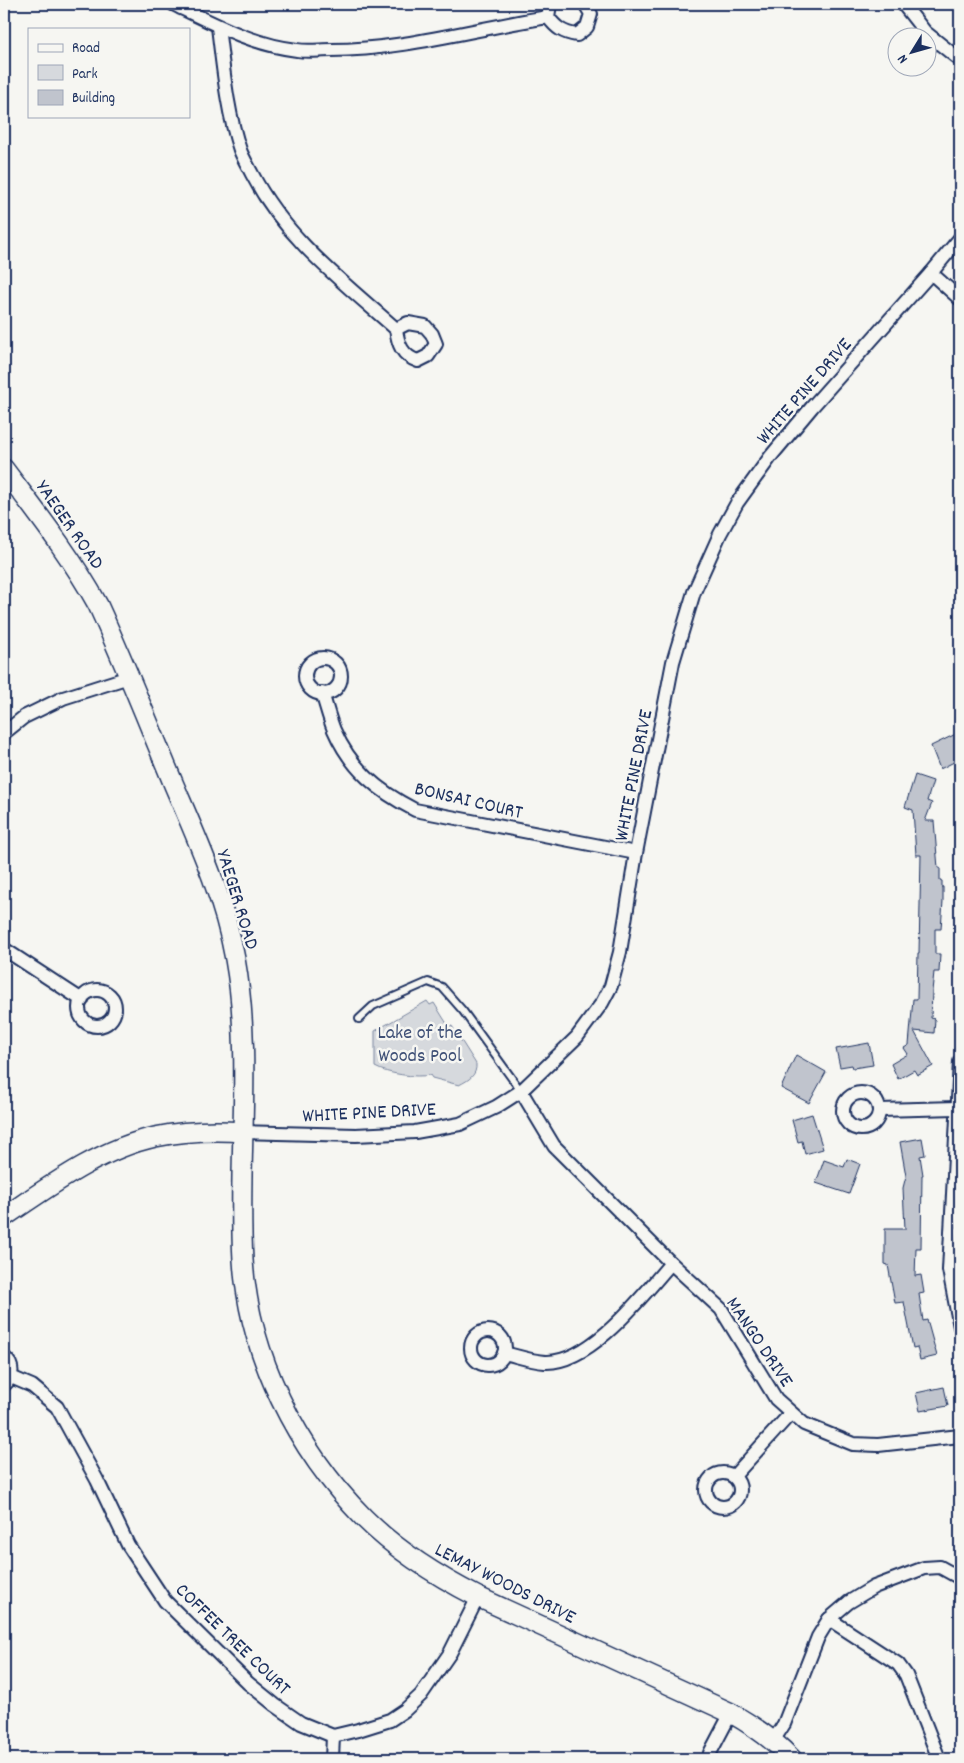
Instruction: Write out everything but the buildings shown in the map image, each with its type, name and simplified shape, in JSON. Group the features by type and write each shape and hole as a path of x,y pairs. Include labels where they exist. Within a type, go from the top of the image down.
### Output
{"street":[{"path":"173,4 249,39 297,50 358,50 548,17"},
{"path":"550,4 548,17 554,26 564,33 577,35 587,27 591,14 585,4"},
{"path":"903,4 925,32 960,60"},
{"path":"218,26 227,94 240,150 259,187 284,224 316,258 396,329"},
{"name":"WHITE PINE DRIVE","path":"243,1132 356,1135 415,1132 460,1124 496,1107 521,1091 577,1037 602,1003 611,986 620,952 636,853 673,662 694,592 720,534 737,504 771,456 960,238"},
{"path":"931,273 960,299"},
{"name":"YAEGER ROAD","path":"4,469 84,579 104,618 204,858 229,932 235,957 241,1012 243,1132"},
{"path":"4,733 24,717 63,698 129,677"},
{"name":"BONSAI COURT","path":"322,693 334,730 348,756 369,781 392,798 415,810 636,853"},
{"path":"4,949 82,1000"},
{"path":"960,1061 949,1270 960,1326"},
{"name":"MANGO DRIVE","path":"521,1091 554,1146 671,1263 721,1309 776,1399 804,1424 822,1433 853,1444 878,1444 960,1436"},
{"path":"879,1110 957,1108"},
{"path":"4,1217 78,1170 132,1144 182,1132 214,1130 243,1132"},
{"name":"LEMAY WOODS DRIVE","path":"243,1132 243,1263 256,1334 280,1399 296,1429 320,1466 365,1519 419,1564 450,1583 732,1713 757,1728 792,1759"},
{"path":"504,1353 545,1362 562,1360 582,1351 615,1325 671,1263"},
{"name":"COFFEE TREE COURT","path":"4,1357 11,1367 7,1381 32,1386 57,1407 97,1480 128,1544 165,1601 248,1683 275,1705 301,1723 333,1736"},
{"path":"734,1476 791,1413"},
{"path":"773,1741 784,1724 818,1637 829,1619 849,1602 874,1587 924,1568 940,1567 960,1578"},
{"path":"332,1759 333,1736 390,1720 421,1695 450,1653 478,1597"},
{"path":"829,1619 898,1664 906,1675 939,1759"},
{"path":"709,1759 710,1753 732,1713"}],"lane":[{"path":"359,1019 373,1006 428,982 442,988 462,1011 521,1091"}],"green space":[{"name":"Lake of the Woods Pool","path":"427,1001 430,1005 434,1003 449,1027 452,1026 476,1064 472,1077 459,1085 432,1078 430,1075 402,1075 375,1067 375,1031"}]}
